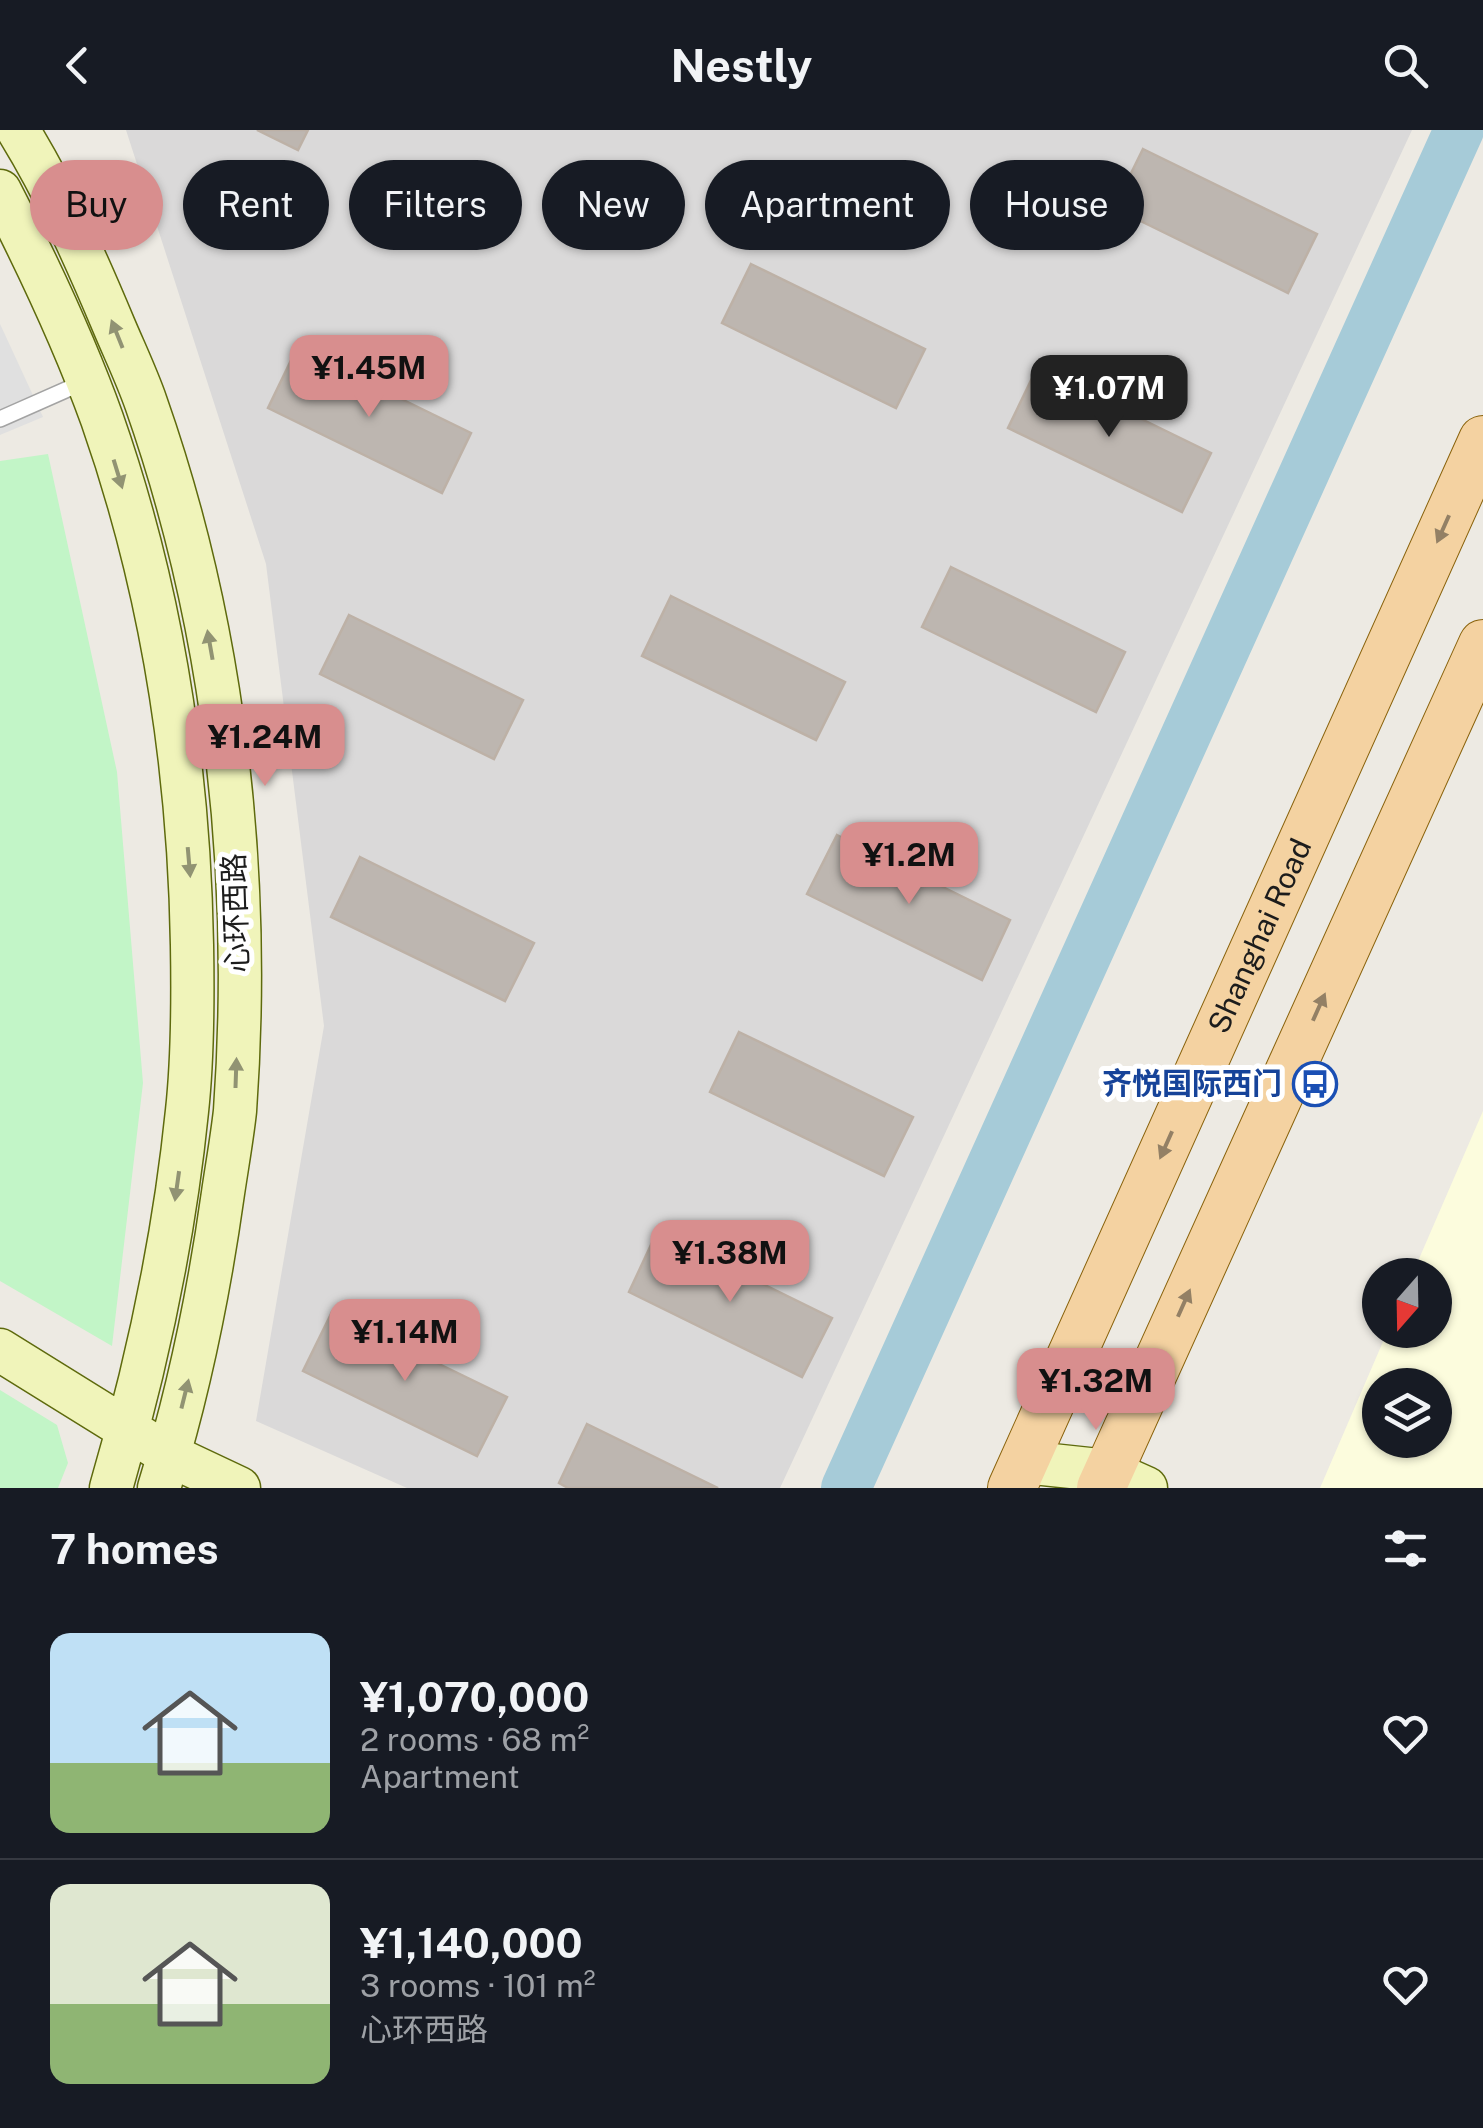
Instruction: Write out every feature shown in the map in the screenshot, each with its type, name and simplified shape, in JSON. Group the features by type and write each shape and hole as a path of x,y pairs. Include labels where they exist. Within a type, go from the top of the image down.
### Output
{"main road":[{"name":"心环西路","path":"18,130 42,169 96,282 146,403 184,528 210,642 226,755 238,879 239,997 234,1113 201,1329 164,1471"},
{"name":"心环西路","path":"2,200 53,300 102,418 138,540 164,651 191,882 193,996 188,1109 155,1319 110,1488"},
{"name":"Shanghai Road","path":"1030,1479 1483,440"},
{"path":"1030,1479 1119,1482 1483,644"},
{"path":"0,1350 128,1429 164,1471 238,1488"}],"lane":[{"path":"0,419 86,381"}],"shaded area":[{"path":"126,130 1412,130 780,1488 407,1488 256,1421 324,1026 266,564 163,245 163,160 136,160"},
{"path":"0,324 43,417 0,435"},
{"path":"1483,1111 1483,1488 1320,1488 1362,1390 1362,1458 1452,1458 1452,1368 1372,1368 1380,1348 1452,1348 1452,1258 1419,1258"}],"green space":[{"path":"48,454 117,772 143,1083 112,1346 0,1281 0,461"},
{"path":"0,1390 57,1425 68,1463 58,1488 0,1488"}],"building":[{"path":"257,130 308,130 298,150"},
{"path":"1143,149 1317,234 1288,293 1144,223 1144,160 1138,160"},
{"path":"751,264 925,349 896,408 722,323"},
{"path":"297,348 471,433 442,493 268,408"},
{"path":"1037,368 1211,453 1182,512 1008,428"},
{"path":"951,567 1125,652 1096,712 922,627"},
{"path":"671,596 845,682 816,740 642,656"},
{"path":"349,615 523,700 494,759 320,674"},
{"path":"837,835 1010,920 982,980 807,894"},
{"path":"360,857 534,943 505,1001 331,917"},
{"path":"739,1032 913,1117 884,1176 710,1092"},
{"path":"657,1232 832,1318 802,1377 629,1292"},
{"path":"332,1312 507,1397 477,1456 303,1371"},
{"path":"587,1424 718,1488 568,1488 559,1483"}],"waterway":[{"path":"846,1488 1459,130"}],"place":[{"name":"齐悦国际西门","path":"1315,1084"}]}
